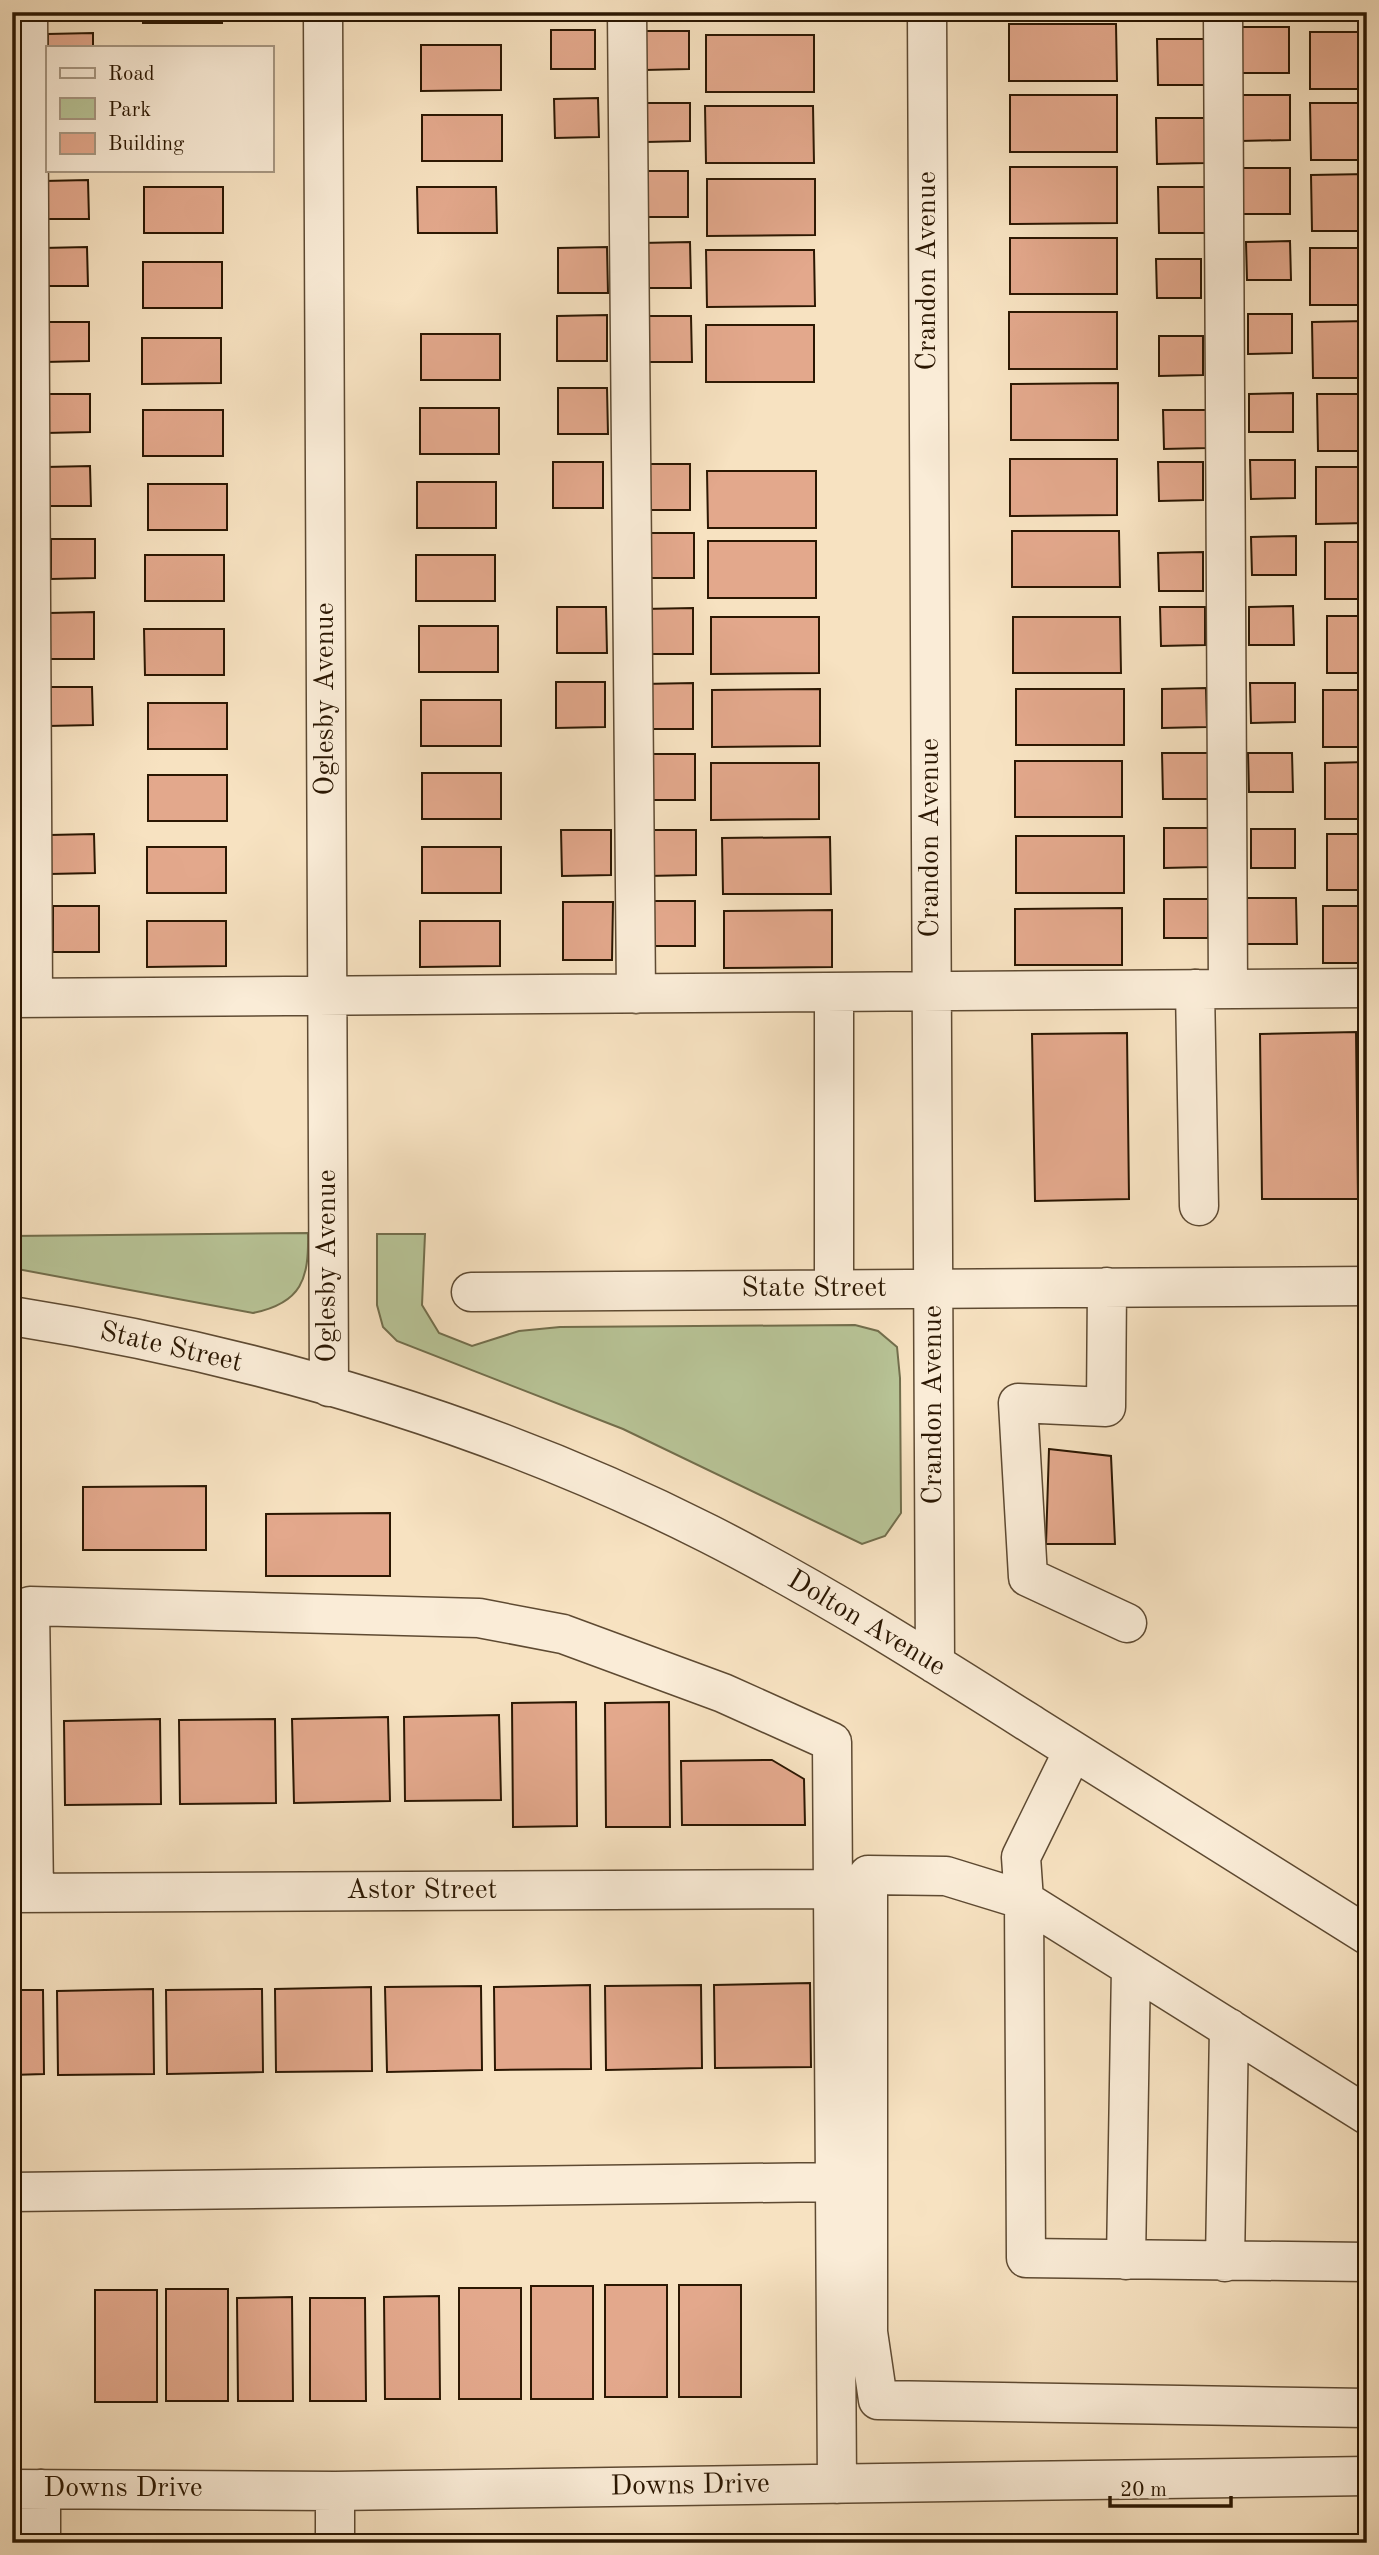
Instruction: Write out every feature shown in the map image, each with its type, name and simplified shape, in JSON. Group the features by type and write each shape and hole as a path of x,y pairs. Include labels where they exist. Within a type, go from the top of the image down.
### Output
{"street":[{"path":"27,12 22,998 1367,988"},
{"name":"Oglesby Avenue","path":"323,12 329,1387"},
{"path":"626,12 636,994"},
{"name":"Crandon Avenue","path":"927,12 935,1664"},
{"path":"1199,1206 1211,989 1223,12"},
{"path":"834,992 834,1289"},
{"name":"State Street","path":"471,1292 1367,1286"},
{"path":"1107,1287 1107,1407 1018,1403 1027,1564 1028,1577 1128,1623"},
{"name":"State Street","path":"12,1316 172,1345 329,1387"},
{"name":"Dolton Avenue","path":"329,1387 483,1437 580,1476 695,1528 811,1590 935,1664 1367,1935"},
{"path":"23,1893 30,1606 479,1618 563,1634 723,1693 832,1742 837,2484"},
{"path":"1073,1751 1021,1857 1024,1900 1026,2258 1367,2262"},
{"path":"1367,2115 1024,1900 946,1876 868,1875 868,2332 878,2400 1367,2408"},
{"name":"Astor Street","path":"23,1893 833,1889"},
{"path":"1126,2260 1131,1967"},
{"path":"1225,2262 1229,2028"},
{"path":"12,2192 835,2182"},
{"name":"Downs Drive","path":"27,2489 335,2491 1367,2476"},
{"path":"27,2489 41,2543"},
{"path":"335,2491 335,2543"}],"green space":[{"path":"308,1233 307,1264 299,1287 282,1303 253,1313 12,1268 12,1236"},
{"path":"377,1234 425,1234 422,1305 439,1333 472,1346 519,1331 560,1327 855,1325 878,1331 897,1347 900,1378 901,1513 885,1536 862,1544 623,1429 397,1341 383,1327 377,1305"}],"building":[{"path":"143,12 222,12 222,23 143,23"},
{"path":"417,12 496,12 496,21 417,21"},
{"path":"710,12 818,12 818,21 710,21"},
{"path":"1159,12 1208,12 1208,17 1159,18"},
{"path":"1308,12 1367,12 1367,18 1308,18"},
{"path":"1009,24 1116,24 1117,81 1009,81"},
{"path":"1240,27 1289,27 1289,73 1240,73"},
{"path":"551,30 595,30 595,69 551,69"},
{"path":"645,31 689,31 689,69 645,70"},
{"path":"1310,32 1367,32 1367,89 1310,89"},
{"path":"93,33 93,46 48,46 48,34"},
{"path":"706,35 814,35 814,92 706,92"},
{"path":"1157,39 1207,39 1207,85 1158,85"},
{"path":"421,45 501,45 501,90 421,91"},
{"path":"1010,95 1117,95 1117,152 1010,152"},
{"path":"1240,95 1290,95 1290,140 1240,141"},
{"path":"598,98 599,137 555,138 554,99"},
{"path":"645,103 690,103 690,141 646,142"},
{"path":"1310,103 1367,103 1367,160 1311,160"},
{"path":"705,106 813,106 814,163 706,163"},
{"path":"422,115 502,115 502,161 422,161"},
{"path":"1156,118 1206,118 1206,163 1157,164"},
{"path":"1010,167 1117,167 1117,223 1010,224"},
{"path":"1240,168 1290,168 1290,214 1240,214"},
{"path":"639,171 688,171 688,217 639,217"},
{"path":"1367,174 1367,231 1312,231 1311,175"},
{"path":"707,179 815,179 815,235 707,236"},
{"path":"88,180 89,219 45,219 44,181"},
{"path":"144,187 223,187 223,233 144,233"},
{"path":"417,187 496,187 497,233 418,233"},
{"path":"1158,187 1208,187 1208,233 1159,233"},
{"path":"1010,238 1117,238 1117,294 1010,294"},
{"path":"1290,241 1291,280 1247,280 1246,242"},
{"path":"690,242 691,288 641,288 641,243"},
{"path":"87,247 88,286 43,286 43,248"},
{"path":"607,247 608,293 558,293 558,248"},
{"path":"1310,248 1367,248 1367,305 1310,305"},
{"path":"706,250 814,250 815,306 707,307"},
{"path":"1156,259 1201,259 1201,298 1157,298"},
{"path":"143,262 222,262 222,308 143,308"},
{"path":"1009,312 1117,312 1117,369 1009,369"},
{"path":"1248,314 1292,314 1292,353 1248,354"},
{"path":"607,315 607,361 557,361 557,316"},
{"path":"642,316 691,316 692,362 642,362"},
{"path":"1367,321 1367,378 1313,378 1312,322"},
{"path":"45,322 89,322 89,361 45,362"},
{"path":"706,325 814,325 814,382 706,382"},
{"path":"421,334 500,334 500,380 421,380"},
{"path":"1159,336 1203,336 1203,375 1159,376"},
{"path":"142,338 221,338 221,383 142,384"},
{"path":"1118,383 1118,440 1011,440 1011,384"},
{"path":"558,388 607,388 608,434 558,434"},
{"path":"1293,393 1293,432 1249,432 1249,394"},
{"path":"46,394 90,394 90,432 46,433"},
{"path":"1317,394 1367,394 1367,451 1318,451"},
{"path":"420,408 499,408 499,454 420,454"},
{"path":"143,410 223,410 223,456 143,456"},
{"path":"1163,410 1207,410 1208,448 1164,449"},
{"path":"1010,459 1117,459 1117,515 1010,516"},
{"path":"1250,460 1295,460 1295,498 1251,499"},
{"path":"553,462 603,462 603,508 553,508"},
{"path":"1158,462 1203,462 1203,500 1159,501"},
{"path":"640,464 690,464 690,510 640,510"},
{"path":"90,466 91,506 46,506 46,467"},
{"path":"1316,467 1367,467 1367,523 1316,524"},
{"path":"707,471 816,471 816,528 708,528"},
{"path":"417,482 496,482 496,528 417,528"},
{"path":"148,484 227,484 227,530 148,530"},
{"path":"1012,531 1119,531 1120,587 1012,587"},
{"path":"645,533 694,533 694,578 645,578"},
{"path":"1296,536 1296,575 1252,575 1251,537"},
{"path":"51,539 95,539 95,578 51,579"},
{"path":"708,541 816,541 816,598 708,598"},
{"path":"1325,542 1367,542 1367,599 1325,599"},
{"path":"1203,552 1203,591 1159,591 1158,553"},
{"path":"145,555 224,555 224,601 145,601"},
{"path":"416,555 495,555 495,601 416,601"},
{"path":"1293,606 1294,645 1249,645 1249,607"},
{"path":"557,607 606,607 607,653 557,653"},
{"path":"1160,607 1205,607 1205,645 1161,646"},
{"path":"693,608 693,654 644,654 643,609"},
{"path":"94,612 94,659 50,659 49,613"},
{"path":"1327,616 1367,616 1367,673 1327,673"},
{"path":"711,617 819,617 819,673 711,674"},
{"path":"1013,617 1120,617 1121,673 1013,673"},
{"path":"419,626 498,626 498,672 419,672"},
{"path":"144,629 224,629 224,675 145,675"},
{"path":"556,682 605,682 605,727 556,728"},
{"path":"693,683 693,729 644,729 643,684"},
{"path":"1250,683 1295,683 1295,722 1251,723"},
{"path":"48,687 92,687 93,725 48,726"},
{"path":"1206,688 1207,727 1162,728 1162,689"},
{"path":"820,689 820,746 712,747 712,690"},
{"path":"1016,689 1124,689 1124,745 1016,745"},
{"path":"1323,690 1367,690 1367,747 1323,747"},
{"path":"421,700 501,700 501,746 421,746"},
{"path":"148,703 227,703 227,749 148,749"},
{"path":"1162,753 1212,753 1212,799 1163,799"},
{"path":"1248,753 1292,753 1293,792 1249,792"},
{"path":"645,754 695,754 695,800 645,800"},
{"path":"1015,761 1122,761 1122,817 1015,817"},
{"path":"1367,762 1367,819 1325,819 1325,763"},
{"path":"711,763 819,763 819,819 711,820"},
{"path":"422,773 501,773 501,819 422,819"},
{"path":"148,775 227,775 227,821 148,821"},
{"path":"1164,828 1208,828 1209,867 1164,868"},
{"path":"1251,829 1295,829 1295,868 1251,868"},
{"path":"561,830 611,830 611,875 562,876"},
{"path":"647,830 696,830 696,875 647,876"},
{"path":"94,834 95,873 50,874 50,835"},
{"path":"1327,834 1367,834 1367,890 1327,890"},
{"path":"1016,836 1124,836 1124,893 1016,893"},
{"path":"830,837 831,894 723,894 722,838"},
{"path":"147,847 226,847 226,893 147,893"},
{"path":"422,847 501,847 501,893 422,893"},
{"path":"1247,898 1296,898 1297,944 1247,944"},
{"path":"1164,899 1208,899 1208,938 1164,938"},
{"path":"645,901 695,901 695,946 645,946"},
{"path":"563,902 613,902 612,960 563,960"},
{"path":"53,906 99,906 99,952 53,952"},
{"path":"1323,906 1367,906 1367,963 1323,963"},
{"path":"1122,908 1122,965 1015,965 1015,909"},
{"path":"832,910 832,967 724,968 724,911"},
{"path":"147,921 226,921 226,966 147,967"},
{"path":"420,921 500,921 500,966 420,967"},
{"path":"1356,1032 1358,1199 1262,1199 1260,1034"},
{"path":"1127,1033 1129,1199 1035,1201 1032,1034"},
{"path":"1049,1449 1111,1456 1115,1544 1046,1544"},
{"path":"206,1486 206,1550 83,1550 83,1487"},
{"path":"390,1513 390,1576 266,1576 266,1514"},
{"path":"576,1702 577,1826 513,1827 512,1703"},
{"path":"669,1702 670,1827 606,1827 605,1703"},
{"path":"499,1715 501,1800 405,1801 404,1717"},
{"path":"388,1717 390,1801 294,1803 292,1719"},
{"path":"160,1719 161,1804 65,1805 64,1721"},
{"path":"275,1719 276,1803 180,1804 179,1720"},
{"path":"772,1760 804,1779 805,1825 682,1825 681,1761"},
{"path":"810,1983 811,2067 715,2068 714,1985"},
{"path":"590,1985 591,2069 495,2070 494,1987"},
{"path":"701,1985 702,2068 606,2070 605,1986"},
{"path":"481,1986 482,2070 387,2072 385,1987"},
{"path":"371,1987 372,2071 276,2072 275,1989"},
{"path":"153,1989 154,2074 58,2075 57,1991"},
{"path":"262,1989 263,2072 167,2074 166,1990"},
{"path":"12,1990 43,1990 44,2074 12,2075"},
{"path":"605,2285 667,2285 667,2397 605,2397"},
{"path":"679,2285 741,2285 741,2397 679,2397"},
{"path":"531,2286 593,2286 593,2399 531,2399"},
{"path":"459,2288 521,2288 521,2399 459,2399"},
{"path":"166,2289 228,2289 228,2401 166,2401"},
{"path":"95,2290 157,2290 157,2402 95,2402"},
{"path":"439,2296 440,2399 385,2399 384,2297"},
{"path":"292,2297 293,2401 238,2401 237,2298"},
{"path":"310,2298 365,2298 366,2401 310,2401"}]}
